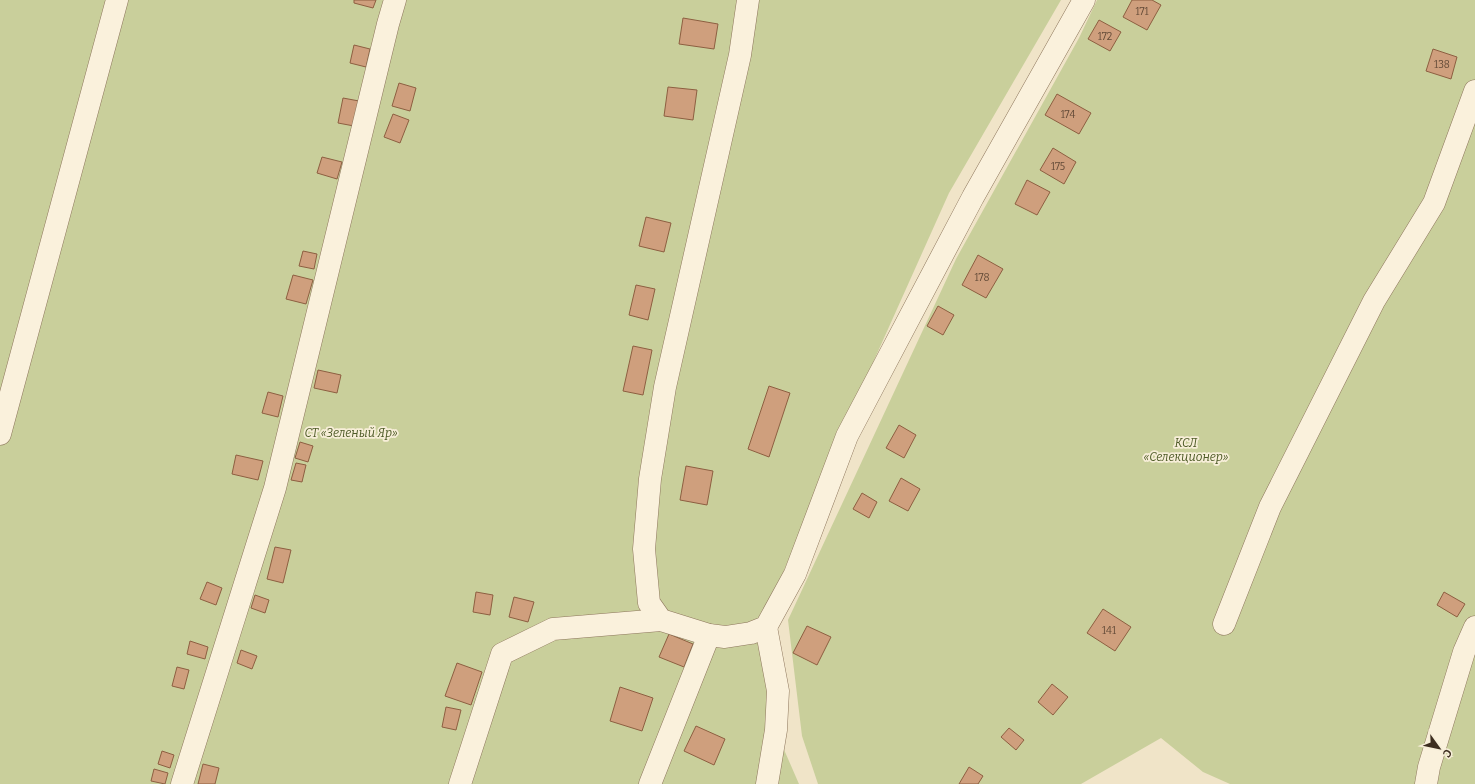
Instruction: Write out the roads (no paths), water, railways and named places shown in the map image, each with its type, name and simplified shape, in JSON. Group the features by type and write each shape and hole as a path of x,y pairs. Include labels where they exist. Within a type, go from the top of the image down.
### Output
{"street":[{"path":"0,434 117,0"},
{"path":"182,784 275,488 395,0"},
{"path":"661,620 649,602 644,549 650,479 665,387 740,55 748,0"},
{"path":"767,784 776,730 778,691 766,627 795,574 847,436 973,197 1084,0"},
{"path":"1224,624 1270,507 1374,301 1434,203 1475,91"},
{"path":"460,784 502,654 553,629 661,620 709,635 725,637 751,633 766,627"},
{"path":"1426,784 1429,767 1464,652 1475,627"},
{"path":"650,784 709,635"}],"park label":[{"name":"СТ «Зеленый Яр»","path":"351,433"},
{"name":"КСЛ «Селекционер»","path":"1186,450"}]}
